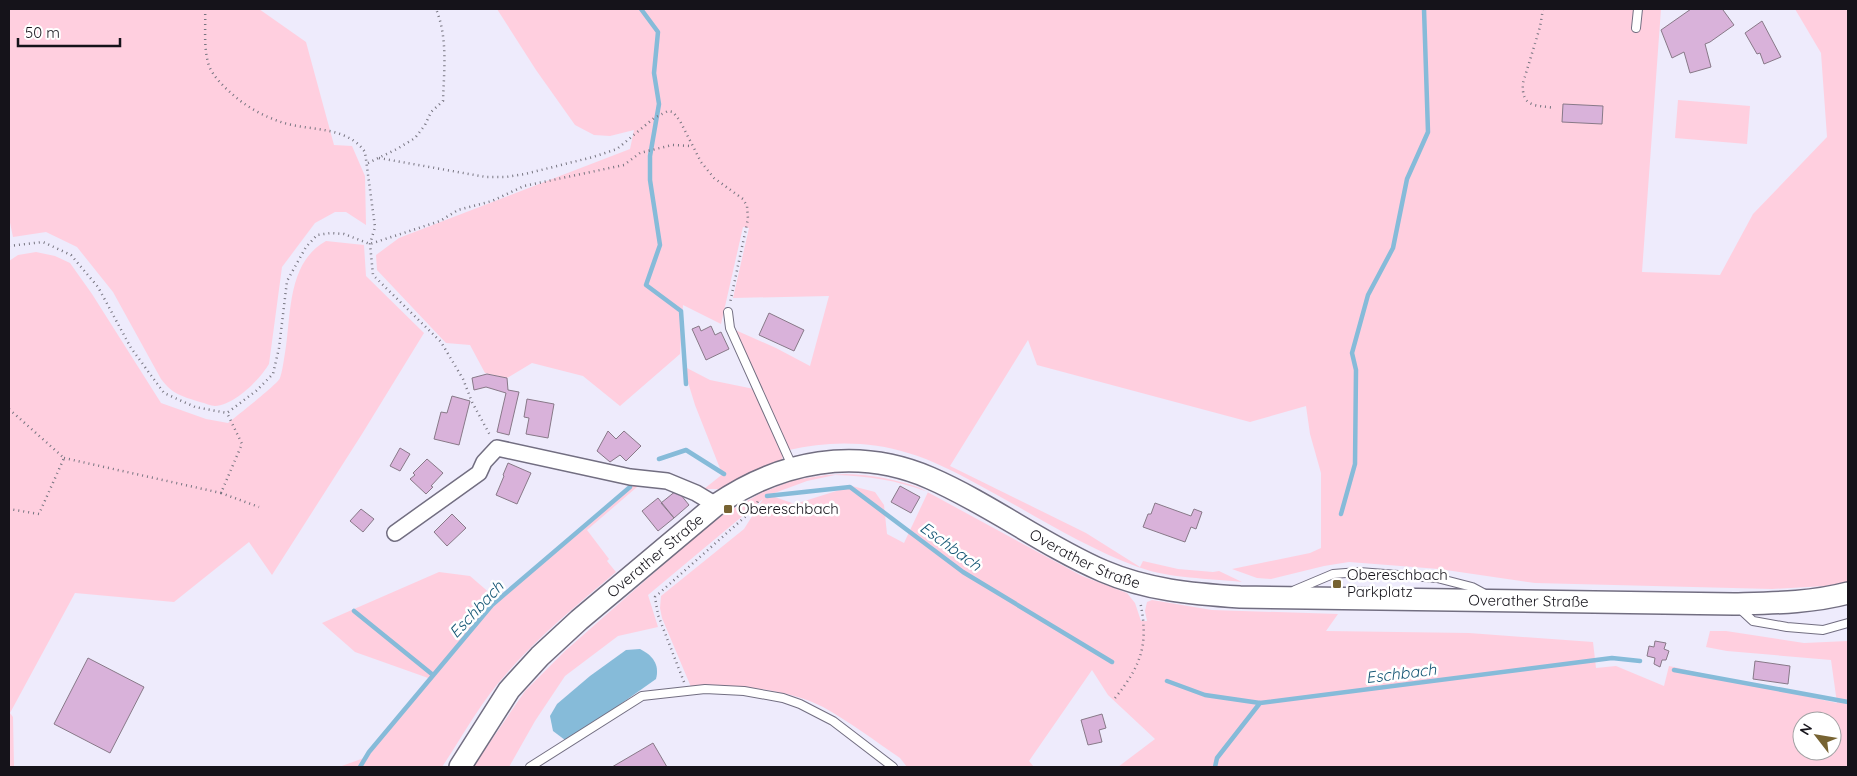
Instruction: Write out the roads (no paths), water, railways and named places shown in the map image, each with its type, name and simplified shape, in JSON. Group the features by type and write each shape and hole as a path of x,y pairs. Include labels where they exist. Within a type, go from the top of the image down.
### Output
{"main road":[{"name":"Overather Straße","path":"460,767 509,690 540,656 579,620 716,505 739,489 767,476 793,468 829,461 878,464 911,471 946,486 1063,552 1104,571 1136,583 1174,592 1279,598 1734,604 1785,603 1825,599 1848,593"}],"street":[{"path":"395,533 479,473 484,462 497,448 630,477 667,481 696,493 716,505"}],"lane":[{"path":"1636,28 1638,9"},
{"path":"728,312 730,328 793,468"},
{"path":"1734,604 1753,621 1788,627 1823,630 1848,623"},
{"path":"530,767 642,696 705,689 744,691 783,698 800,704 833,721 893,767"}],"water":[{"path":"640,649 648,654 656,664 656,679 574,737 565,740 553,731 550,716 557,704 590,676 626,650"}],"waterway":[{"path":"641,9 658,32 654,73 659,104 650,156 650,180 660,245 646,285 681,311 686,384"},
{"path":"1341,514 1355,464 1356,370 1352,353 1368,295 1393,248 1407,179 1428,132 1424,9"},
{"name":"Eschbach","path":"659,459 686,450 724,474"},
{"name":"Eschbach","path":"360,767 369,752 492,605 630,487"},
{"name":"Eschbach","path":"767,496 850,487 963,572 1112,662"},
{"path":"354,611 433,675"},
{"name":"Eschbach","path":"1167,681 1205,695 1260,703 1612,658 1640,661"},
{"name":"Eschbach","path":"1674,670 1848,702"},
{"path":"1215,767 1217,758 1260,703"}],"place":[{"name":"Obereschbach","path":"728,509"},
{"name":"Obereschbach Parkplatz","path":"1337,584"}]}
